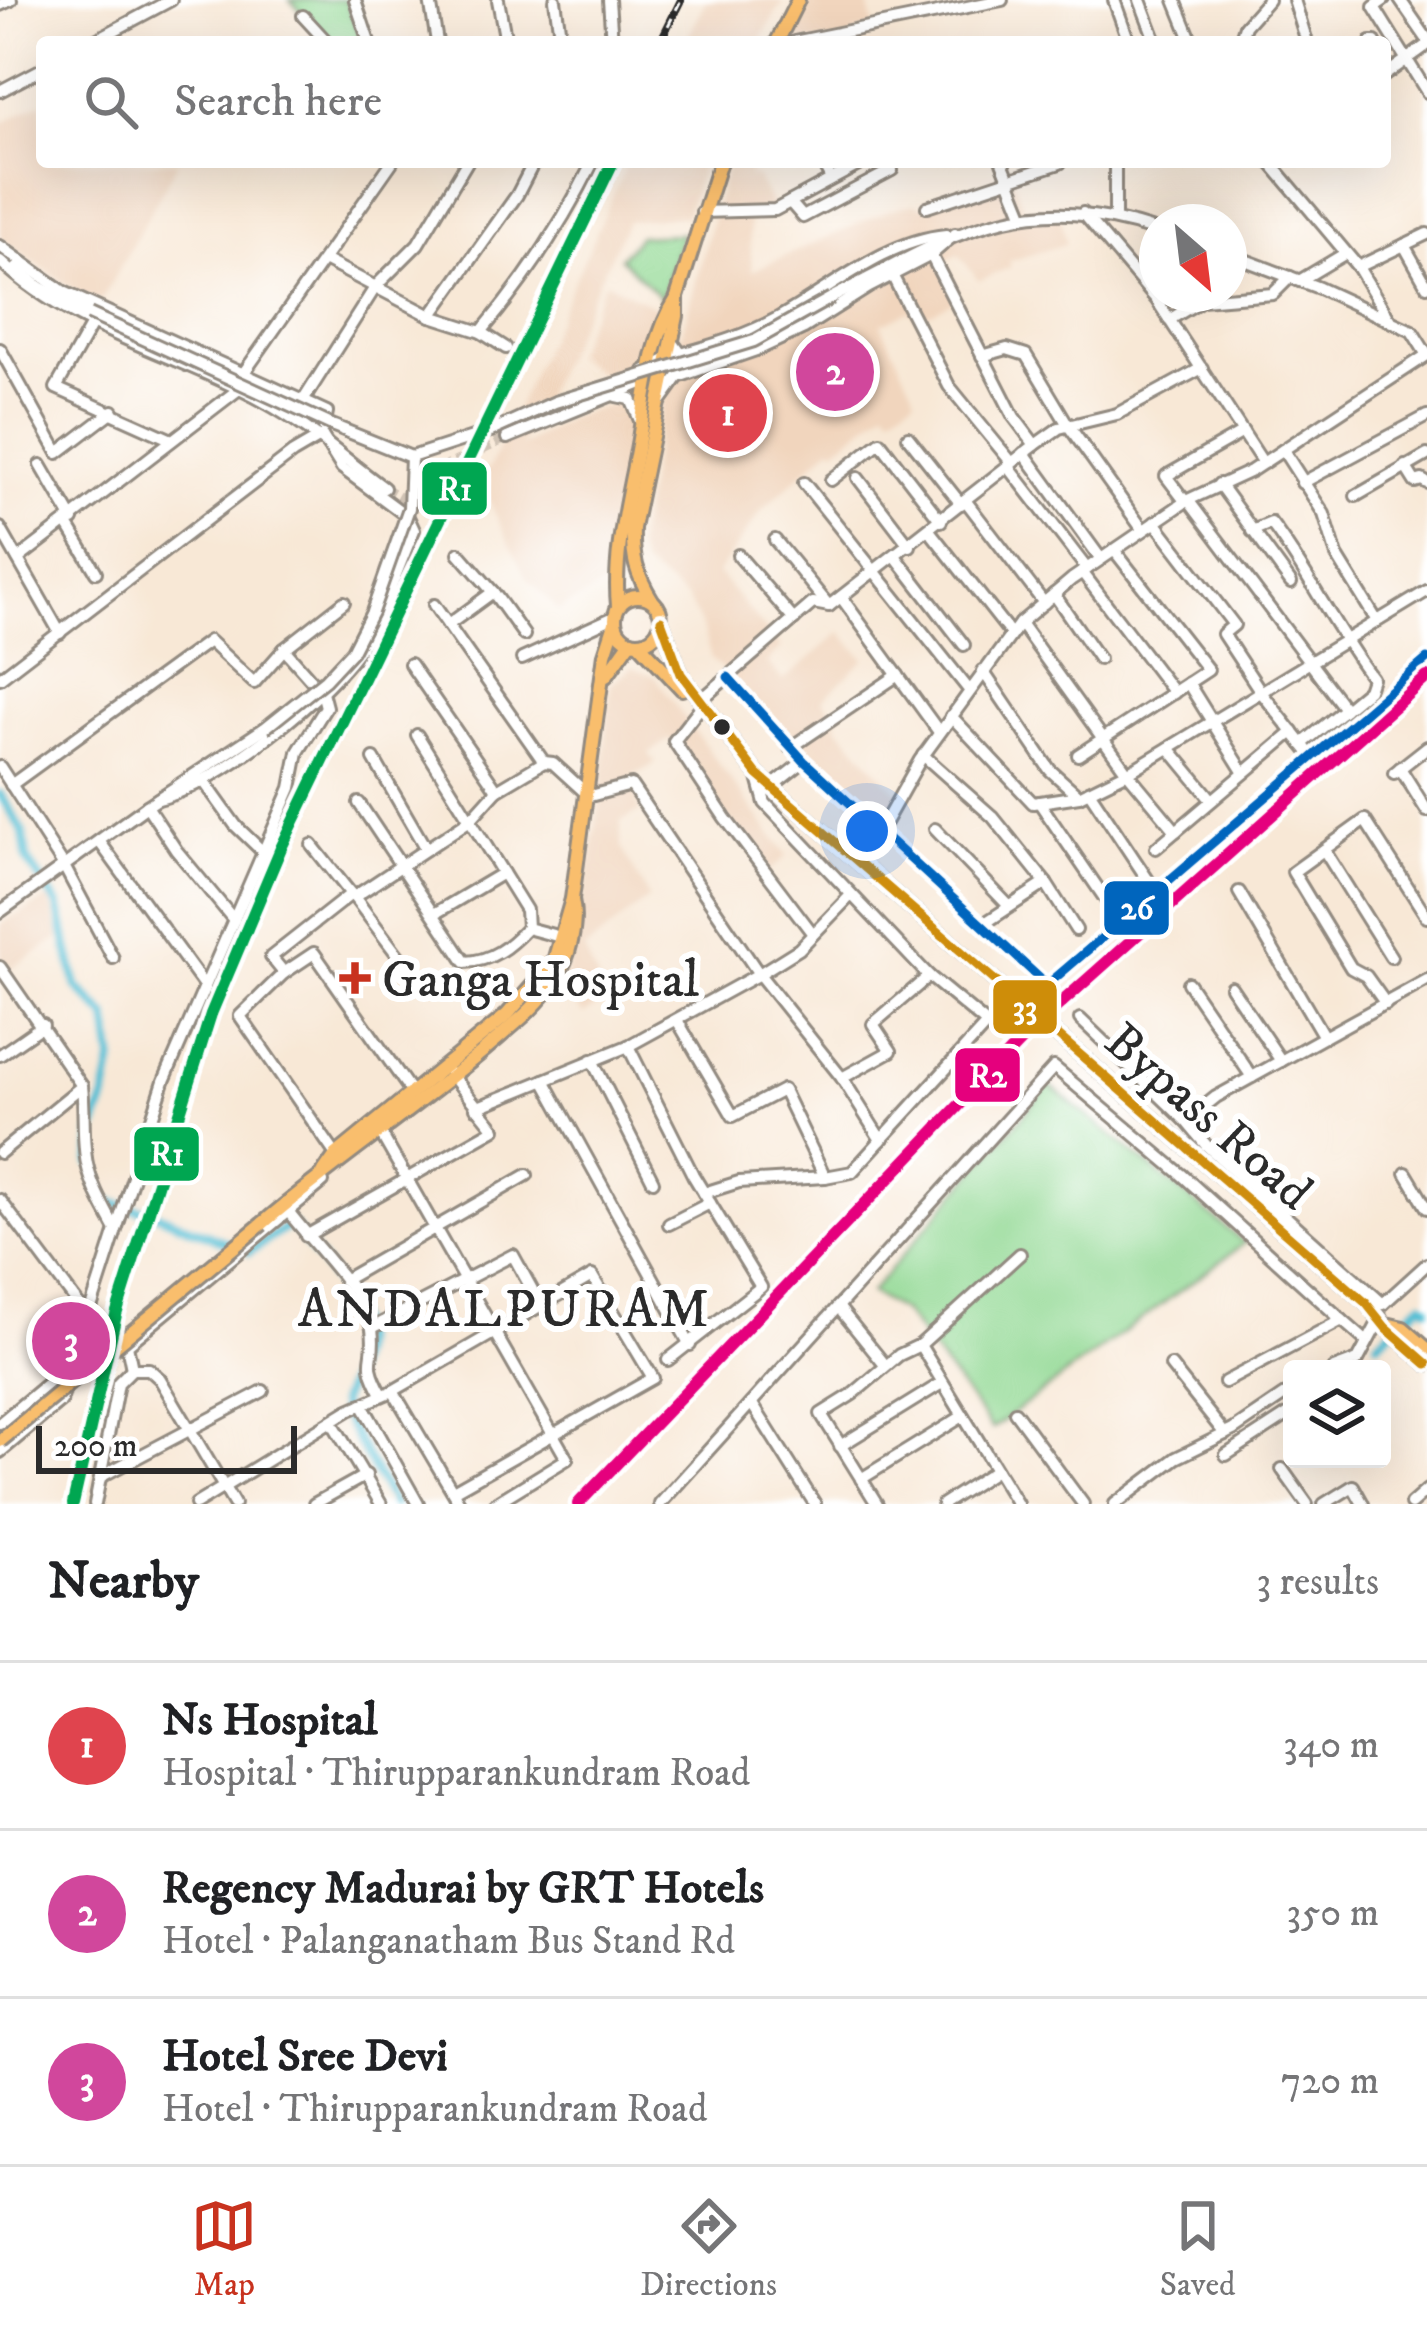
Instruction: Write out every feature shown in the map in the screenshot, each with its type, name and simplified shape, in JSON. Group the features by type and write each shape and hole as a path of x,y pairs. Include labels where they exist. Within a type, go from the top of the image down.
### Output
{"main road":[{"path":"780,36 798,0"},
{"path":"604,682 635,641 656,633 661,620 636,574 633,528 657,406 674,357 670,340 677,297 718,168"},
{"path":"0,1441 543,995 564,964 575,912 572,899 605,654 616,615 618,566 650,368 665,316 677,297"},
{"path":"616,615 638,595 652,600"},
{"path":"616,615 621,634 635,641"},
{"name":"Bypass Road","path":"661,620 681,674 700,705"},
{"name":"Bypass Road","path":"635,641 700,705 771,787 1366,1303 1427,1364"},
{"path":"378,1128 412,1093 448,1071"},
{"name":"Bypass Road","path":"1390,1327 1427,1349"}],"street":[{"path":"0,5 10,0"},
{"path":"101,36 149,5 171,0"},
{"path":"355,0 367,36"},
{"path":"430,0 436,36"},
{"path":"498,0 505,36"},
{"path":"555,0 560,36"},
{"path":"609,0 612,36"},
{"path":"825,36 945,6 1002,0"},
{"path":"1114,0 1127,36"},
{"path":"1139,0 1154,36"},
{"path":"1174,0 1189,36"},
{"path":"1242,36 1268,0"},
{"path":"1294,0 1305,36"},
{"path":"1384,0 1374,7 1427,92"},
{"path":"1391,71 1427,42 1400,0"},
{"path":"303,16 321,36"},
{"path":"876,26 880,36"},
{"path":"0,91 36,72"},
{"path":"243,374 388,168"},
{"path":"303,401 376,286 418,244 463,168"},
{"path":"430,316 531,168"},
{"path":"482,332 528,275 590,168"},
{"path":"825,168 830,179"},
{"path":"702,212 775,210 852,168"},
{"path":"790,202 803,217 892,168"},
{"path":"1004,168 1024,214"},
{"path":"926,207 1044,168"},
{"path":"1115,168 1115,217"},
{"path":"1275,168 1358,267 1393,325"},
{"path":"1082,212 1169,320 1263,463"},
{"path":"91,319 411,457 491,431 577,395 754,341 956,235 1024,214 1082,212 1139,225"},
{"path":"1358,267 1427,234"},
{"path":"657,406 678,377 760,349 804,328 931,255 956,235"},
{"path":"507,439 640,384 644,371 674,357 741,336 922,238 956,235"},
{"path":"1405,244 1427,286"},
{"path":"0,253 39,287 91,319 259,399 322,436 384,488"},
{"path":"0,253 64,292 327,412 322,436 342,468 408,517 414,530 370,633 344,670 261,742 180,794 152,802"},
{"path":"1169,320 1202,300 1273,294 1346,253"},
{"path":"931,255 1014,417 1035,445"},
{"path":"326,261 430,316 482,332 506,348"},
{"path":"879,833 923,755 969,690 1049,598 1186,501 1263,463 1427,355 1412,332 1247,261"},
{"path":"892,275 949,386 1174,693"},
{"path":"91,319 56,388 172,440"},
{"path":"0,349 58,453 113,411"},
{"path":"982,356 1007,349 1025,355 1067,425 1143,530"},
{"path":"813,934 724,818 674,741 728,677 813,603 829,606 1035,445 1067,425 1117,414 1202,368"},
{"path":"18,560 239,389"},
{"path":"615,395 631,399 642,426"},
{"path":"1302,483 1427,416"},
{"path":"1243,432 1166,476 1346,709"},
{"path":"0,678 293,452 322,436"},
{"path":"908,437 1099,659"},
{"path":"831,481 880,442 940,521"},
{"path":"1283,450 1324,514 1336,556 1377,621"},
{"path":"1024,453 1101,559"},
{"path":"1356,496 1427,454"},
{"path":"0,912 152,802 265,728 325,680 352,651 372,613 409,508 411,457"},
{"path":"41,464 96,572"},
{"path":"1405,466 1415,482 1427,483"},
{"path":"859,478 910,545"},
{"path":"803,484 969,690"},
{"path":"1219,484 1291,583"},
{"path":"1155,522 1234,625 1223,634 1314,759"},
{"path":"1252,531 1271,523 1372,678 1368,690 1302,744"},
{"path":"0,528 60,633"},
{"path":"929,530 1018,630 1176,831"},
{"path":"775,540 829,606"},
{"path":"1078,755 1208,670 1114,550"},
{"path":"459,553 524,635"},
{"path":"738,555 794,620"},
{"path":"896,557 964,645"},
{"path":"951,716 1033,802 1084,794 1169,748 1427,591"},
{"path":"448,625 493,592"},
{"path":"841,597 939,733"},
{"path":"11,785 209,641 254,683 284,650 344,602"},
{"path":"434,605 544,762"},
{"path":"522,659 616,615"},
{"path":"0,1452 61,1401 164,1082 291,788 298,752 326,706 322,692 284,650"},
{"path":"728,677 790,748 1047,985 1427,659"},
{"path":"410,664 497,790"},
{"path":"983,671 1050,770 1084,794 1156,892"},
{"path":"790,748 898,675"},
{"path":"1188,683 1244,773"},
{"path":"1156,848 1293,732"},
{"path":"359,803 465,962 482,962 508,948 527,928 526,910 417,735"},
{"path":"1427,747 1397,771 1427,811"},
{"path":"1169,748 1212,800"},
{"path":"923,755 993,817 1046,883 1076,931"},
{"path":"374,759 426,849"},
{"path":"771,787 804,761"},
{"path":"284,974 271,957 352,895 470,820 497,790 544,762 554,763 587,795 632,785 759,974 842,1078 881,1140"},
{"path":"0,767 65,868 113,958"},
{"path":"758,774 765,803 851,895 929,976 1012,1042"},
{"path":"203,780 236,826 262,851"},
{"path":"152,802 176,850 234,920"},
{"path":"1040,802 1121,922"},
{"path":"1386,1004 1366,976 1351,968 1293,872 1365,820 1427,917"},
{"path":"935,830 1008,905"},
{"path":"99,841 203,984"},
{"path":"312,844 415,978"},
{"path":"1324,850 1391,958"},
{"path":"434,914 503,873"},
{"path":"982,925 1046,883"},
{"path":"1239,892 1324,1037"},
{"path":"476,1108 628,1046 759,974 799,949 851,895"},
{"path":"527,928 566,938"},
{"path":"132,1369 127,1345 341,1167 240,1016 314,953 412,1093"},
{"path":"1,972 43,1024 82,1086 86,1159 94,1190 115,1228"},
{"path":"842,1078 891,1051 873,1024 929,976"},
{"path":"1186,1120 1216,1096 1426,982"},
{"path":"1187,983 1252,1077"},
{"path":"1232,987 1281,1061"},
{"path":"1080,1019 1206,1145 1383,1304 1390,1327 1366,1342 1356,1360"},
{"path":"676,1020 733,1116 782,1090 826,1178"},
{"path":"0,1055 43,1024"},
{"path":"669,1224 739,1183 852,1172 987,1024"},
{"path":"628,1046 707,1198 761,1288 668,1360"},
{"path":"592,1060 653,1180"},
{"path":"660,1504 1054,1067 1181,1174 1366,1342"},
{"path":"306,1235 495,1129 448,1071"},
{"path":"544,1080 690,1345"},
{"path":"0,1153 82,1086"},
{"path":"378,1128 567,1459 494,1504"},
{"path":"1406,1173 1427,1208"},
{"path":"344,1280 527,1174"},
{"path":"0,1200 88,1316"},
{"path":"288,1210 344,1280 372,1328 368,1370 388,1392 460,1504"},
{"path":"877,1504 820,1414 853,1394 885,1365 920,1346 1020,1254"},
{"path":"372,1328 513,1255 541,1306"},
{"path":"1383,1304 1427,1264"},
{"path":"196,1504 340,1416 592,1276 653,1378 453,1491"},
{"path":"839,1308 885,1365"},
{"path":"1226,1382 1342,1320"},
{"path":"920,1346 1017,1504"},
{"path":"0,1423 62,1376 76,1358"},
{"path":"1171,1366 1225,1435"},
{"path":"94,1504 118,1383 132,1369 149,1369 160,1379 234,1504"},
{"path":"839,1446 942,1382"},
{"path":"100,1477 262,1391"},
{"path":"1115,1504 1177,1458 1225,1435 1283,1396"},
{"path":"362,1404 418,1504"},
{"path":"752,1404 815,1504"},
{"path":"1015,1412 1083,1504"},
{"path":"340,1416 382,1504"},
{"path":"861,1479 962,1416"},
{"path":"1226,1455 1283,1418"},
{"path":"1282,1469 1307,1504"},
{"path":"944,1504 996,1470"},
{"path":"314,1504 365,1475"},
{"path":"1324,1504 1353,1486 1363,1504"},
{"path":"1411,1504 1427,1490"}],"shaded area":[{"path":"706,0 784,0 763,36 689,36"},
{"path":"808,0 867,0 874,27 853,32 854,36 788,36"},
{"path":"36,105 36,168 175,168 101,301 80,294 0,239 0,124"},
{"path":"625,168 701,168 686,215 627,221 520,447 569,418 622,401 631,403 637,419 606,584 559,610 525,576 477,476 490,467"},
{"path":"726,168 751,168 749,177 756,177 777,214 749,217 752,271 889,210 916,203 920,207 1014,179 1023,209 1059,207 1066,244 1009,261 1011,267 979,281 959,255 954,256 939,265 955,300 916,320 910,310 881,324 916,397 892,414 886,408 836,449 832,446 763,509 717,573 781,648 767,662 783,681 841,632 865,659 823,699 839,721 836,724 907,803 891,842 711,658 687,599 643,566 636,547 664,399"},
{"path":"605,281 659,309 638,368 605,377 573,355"},
{"path":"632,667 654,676 787,856 767,873 670,738 649,754 656,763 633,776 640,811 621,821 621,847 649,898 584,950 607,1000 583,1015 562,986 600,802 611,684"},
{"path":"50,898 60,938 4,973 0,924"}],"green space":[{"path":"290,0 346,0 360,36 324,36"},
{"path":"682,234 662,298 620,258 639,236"},
{"path":"1049,1085 1245,1243 992,1429 904,1313 870,1293"}],"waterway":[{"path":"0,794 23,832 27,860 58,905 77,987 107,1017 113,1058 93,1132 91,1163"},
{"path":"102,1196 104,1201 154,1213 235,1246"},
{"path":"249,1252 291,1224 348,1303 358,1329 358,1347 340,1403 393,1504"},
{"path":"1378,1342 1422,1303 1427,1307"}],"tunnel":[{"path":"384,488 406,500 420,499 445,467 507,438"}],"railway":[{"path":"663,36 681,0"},
{"path":"73,1504 116,1315 211,1014 281,848 610,168"}],"transit line":[{"name":"R1","path":"73,1504 116,1315 211,1014 281,848 610,168"},
{"name":"33","path":"661,620 681,674 757,774 1366,1303 1427,1364"},
{"name":"26","path":"728,677 804,761 1047,985 1427,659"},
{"name":"R2","path":"578,1504 1034,1027 1427,677"}],"place":[{"name":"Regency Madurai by GRT Hotels","path":"835,372"},
{"name":"Ns Hospital","path":"728,413"},
{"name":"Ganga Hospital","path":"355,978"},
{"name":"Hotel Sree Devi","path":"71,1341"}],"district":[{"name":"ANDALPURAM","path":"505,1307"}]}
